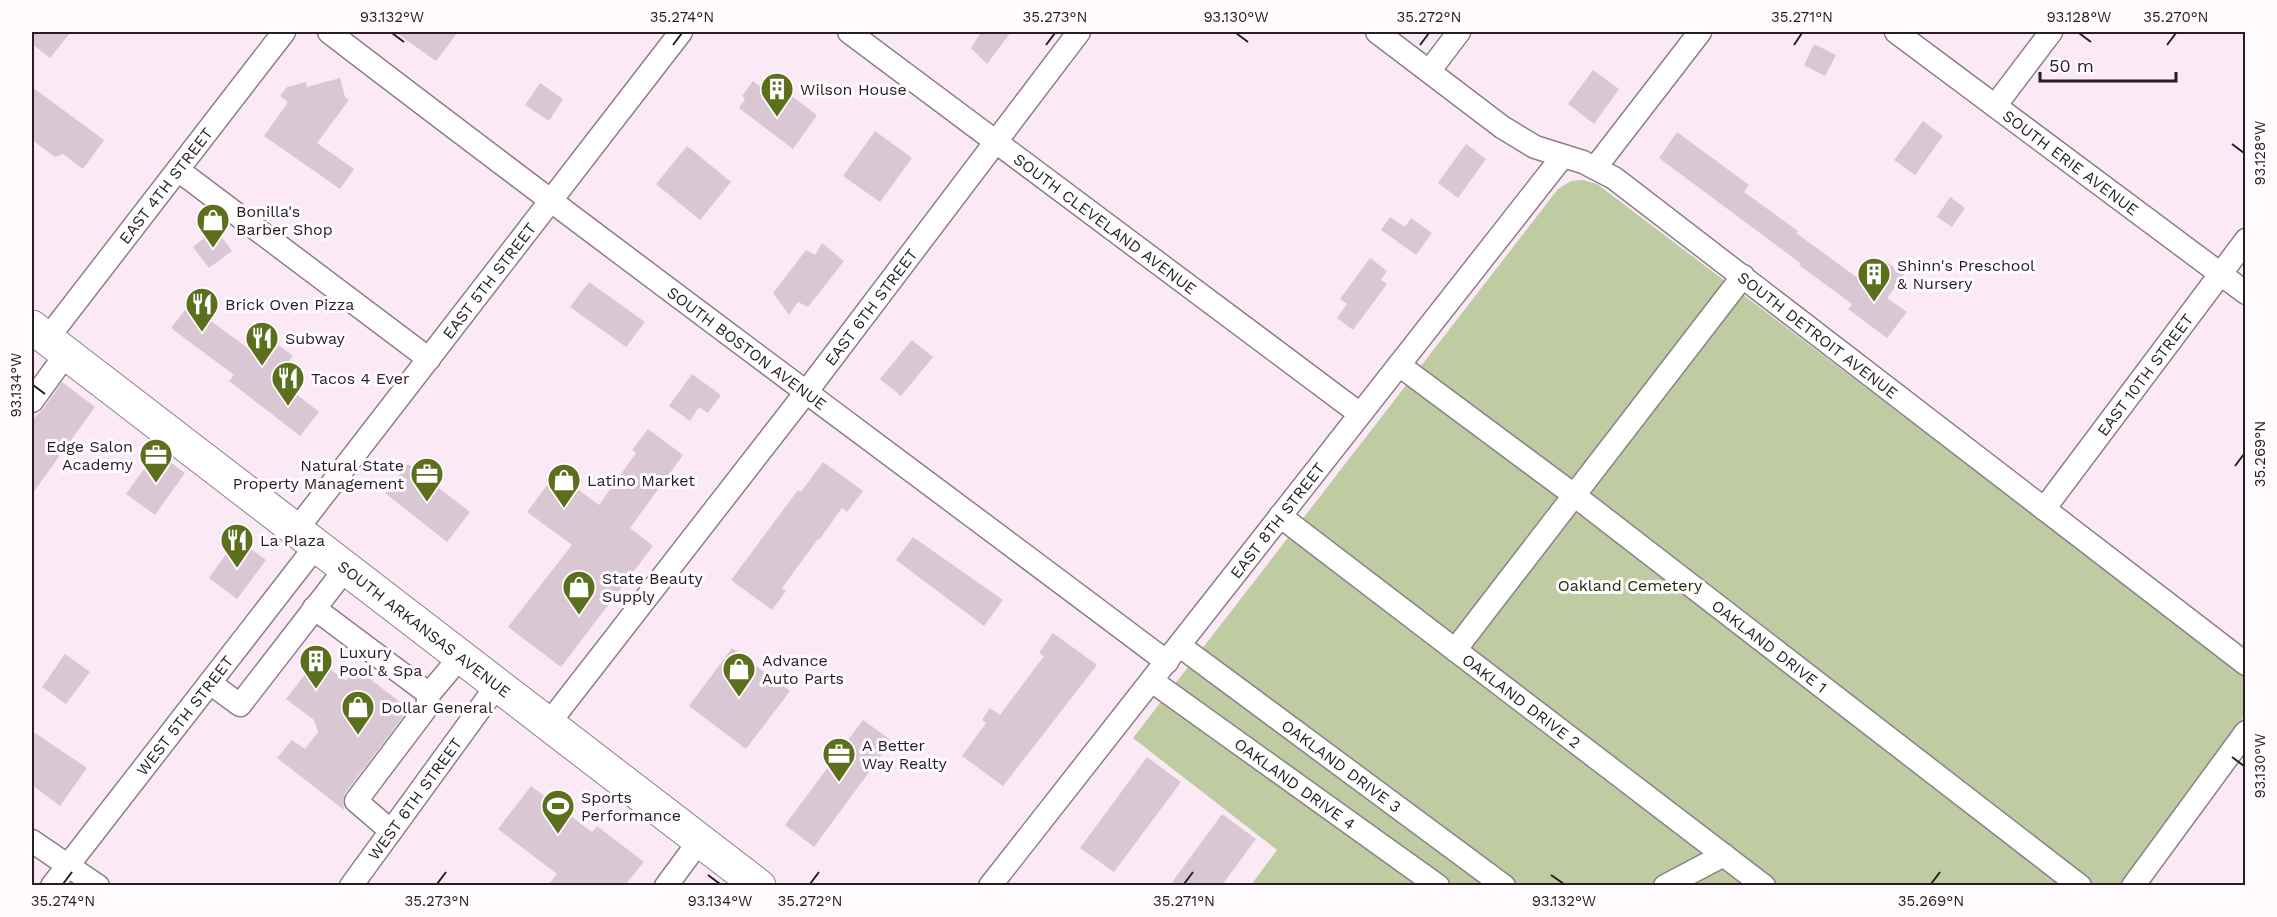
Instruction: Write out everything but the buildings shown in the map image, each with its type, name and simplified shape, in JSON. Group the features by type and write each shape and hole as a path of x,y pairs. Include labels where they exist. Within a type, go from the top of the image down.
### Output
{"highway":[{"name":"SOUTH ARKANSAS AVENUE","path":"48,340 759,885"}],"street":[{"name":"EAST 4TH STREET","path":"32,401 48,340 284,32"},
{"name":"SOUTH BOSTON AVENUE","path":"328,32 550,202 807,391 1174,654"},
{"name":"EAST 5TH STREET","path":"307,537 429,359 681,32"},
{"name":"SOUTH CLEVELAND AVENUE","path":"849,32 1360,414"},
{"name":"EAST 6TH STREET","path":"549,723 807,391 1079,32"},
{"name":"SOUTH DETROIT AVENUE","path":"1377,32 1430,70 1502,127 1535,147 1594,168 1614,178 2246,664"},
{"path":"1430,70 1459,32"},
{"path":"1594,168 1700,32"},
{"name":"SOUTH ERIE AVENUE","path":"1896,32 2246,293"},
{"path":"1995,106 2051,32"},
{"name":"EAST 8TH STREET","path":"990,885 1174,654 1563,156"},
{"path":"178,170 429,359"},
{"name":"EAST 10TH STREET","path":"2044,509 2246,240"},
{"path":"1455,650 1743,276"},
{"name":"OAKLAND DRIVE 1","path":"1399,365 1574,495 2080,885"},
{"name":"OAKLAND DRIVE 2","path":"1280,516 1764,885"},
{"name":"WEST 5TH STREET","path":"52,885 210,682 307,537"},
{"path":"210,682 240,705 346,568"},
{"path":"314,608 429,694"},
{"name":"OAKLAND DRIVE 3","path":"1174,654 1504,885"},
{"path":"391,831 356,801 427,707 429,694 461,656"},
{"name":"OAKLAND DRIVE 4","path":"1152,681 1438,885"},
{"name":"WEST 6TH STREET","path":"351,885 498,684"},
{"path":"2143,882 2246,732"},
{"path":"666,885 700,840"},
{"path":"32,841 98,885"},
{"path":"1665,885 1724,855"}],"green space":[{"name":"Oakland Cemetery","path":"1583,180 1597,184 2245,675 2245,715 2131,885 1251,885 1277,850 1133,738 1558,189 1571,181"}],"place":[{"name":"Wilson House","path":"777,118"},
{"name":"Bonilla's Barber Shop","path":"213,249"},
{"name":"Shinn's Preschool & Nursery","path":"1874,303"},
{"name":"Brick Oven Pizza","path":"202,333"},
{"name":"Subway","path":"262,367"},
{"name":"Tacos 4 Ever","path":"288,407"},
{"name":"Edge Salon Academy","path":"156,484"},
{"name":"Natural State Property Management","path":"427,503"},
{"name":"Latino Market","path":"564,509"},
{"name":"La Plaza","path":"237,569"},
{"name":"State Beauty Supply","path":"579,616"},
{"name":"Luxury Pool & Spa","path":"316,690"},
{"name":"Advance Auto Parts","path":"739,698"},
{"name":"Dollar General","path":"358,736"},
{"name":"A Better Way Realty","path":"839,783"},
{"name":"Sports Performance","path":"558,835"}]}
